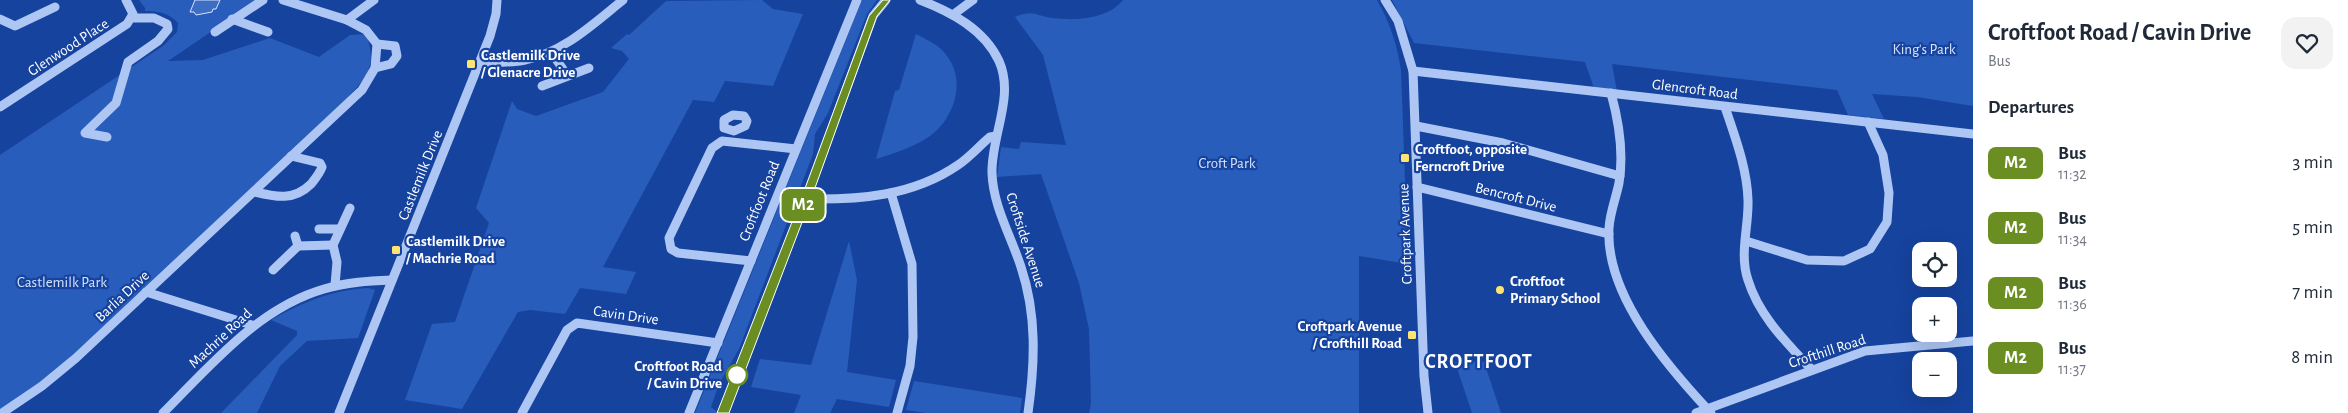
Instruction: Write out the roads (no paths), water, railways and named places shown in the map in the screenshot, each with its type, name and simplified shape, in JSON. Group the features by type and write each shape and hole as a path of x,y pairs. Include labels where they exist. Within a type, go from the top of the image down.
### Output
{"street":[{"path":"107,137 85,132 116,103 122,76 128,62 158,41 168,29 166,24 154,18 133,18 132,9 126,0"},
{"path":"215,32 232,19 264,0"},
{"path":"283,0 347,20 366,30 377,44 376,68 391,64 398,56 395,46 391,44 377,44"},
{"path":"347,20 374,0"},
{"name":"Castlemilk Drive","path":"340,413 491,32 496,14 497,0"},
{"path":"479,63 525,60 551,52 577,36 623,0"},
{"name":"Croftfoot Road","path":"689,413 858,0"},
{"path":"723,413 806,199 873,16 886,0"},
{"name":"Croftside Avenue","path":"920,0 954,14 984,37 1000,63 1004,79 1004,94 996,136 992,173 995,200 1021,265 1033,316 1036,348 1028,413"},
{"path":"954,14 973,0"},
{"name":"Croftpark Avenue","path":"1385,0 1398,21 1413,71 1424,376 1428,413"},
{"path":"0,19 15,26 55,7"},
{"name":"Glenwood Place","path":"0,107 114,35 133,18"},
{"path":"232,19 268,32"},
{"path":"551,52 567,75"},
{"name":"Barlia Drive","path":"2,413 42,386 76,358 362,90 376,68"},
{"path":"542,86 589,68"},
{"name":"Glencroft Road","path":"1413,71 1973,134"},
{"path":"1611,93 1620,124 1620,176 1612,209 1609,234 1619,277 1632,311 1657,351 1709,411"},
{"path":"1725,107 1746,176 1748,201 1743,259 1745,268 1758,307 1772,327 1812,370"},
{"path":"1746,241 1808,260 1844,261 1870,249 1887,222 1889,193 1883,155 1868,122"},
{"path":"1416,126 1503,143 1620,176"},
{"path":"718,143 718,138 724,128"},
{"path":"806,199 842,200 891,194 940,176 956,167 990,137 996,136"},
{"path":"751,262 678,253 671,249 668,244 668,238 712,148 718,143 729,142 796,149"},
{"path":"255,192 282,199 288,198 303,191 322,171 320,163 291,156"},
{"name":"Bencroft Drive","path":"1417,187 1609,234"},
{"path":"891,194 912,264 913,337 910,366 897,413"},
{"path":"335,286 337,262 333,245 350,208"},
{"path":"319,229 340,229"},
{"path":"295,236 298,246"},
{"path":"273,270 298,246 333,245"},
{"name":"Machrie Road","path":"163,413 252,325 283,305 307,294 335,286 355,282 392,280"},
{"path":"146,292 252,325"},
{"name":"Cavin Drive","path":"522,413 567,330 577,323 718,343"},
{"name":"Crofthill Road","path":"1696,413 1709,411 1865,351 1973,341"}],"place":[{"name":"Castlemilk Drive / Glenacre Drive","path":"471,64"},
{"name":"Croftfoot, opposite Ferncroft Drive","path":"1405,158"},
{"name":"Castlemilk Drive / Machrie Road","path":"396,250"},
{"name":"Croftfoot Primary School","path":"1500,290"},
{"name":"Croftpark Avenue / Crofthill Road","path":"1412,335"},
{"name":"Croftfoot Road / Cavin Drive","path":"737,375"}],"district":[{"name":"CROFTFOOT","path":"1479,361"}],"park label":[{"name":"King's Park","path":"1924,49"},
{"name":"Croft Park","path":"1227,163"},
{"name":"Castlemilk Park","path":"62,282"}]}
